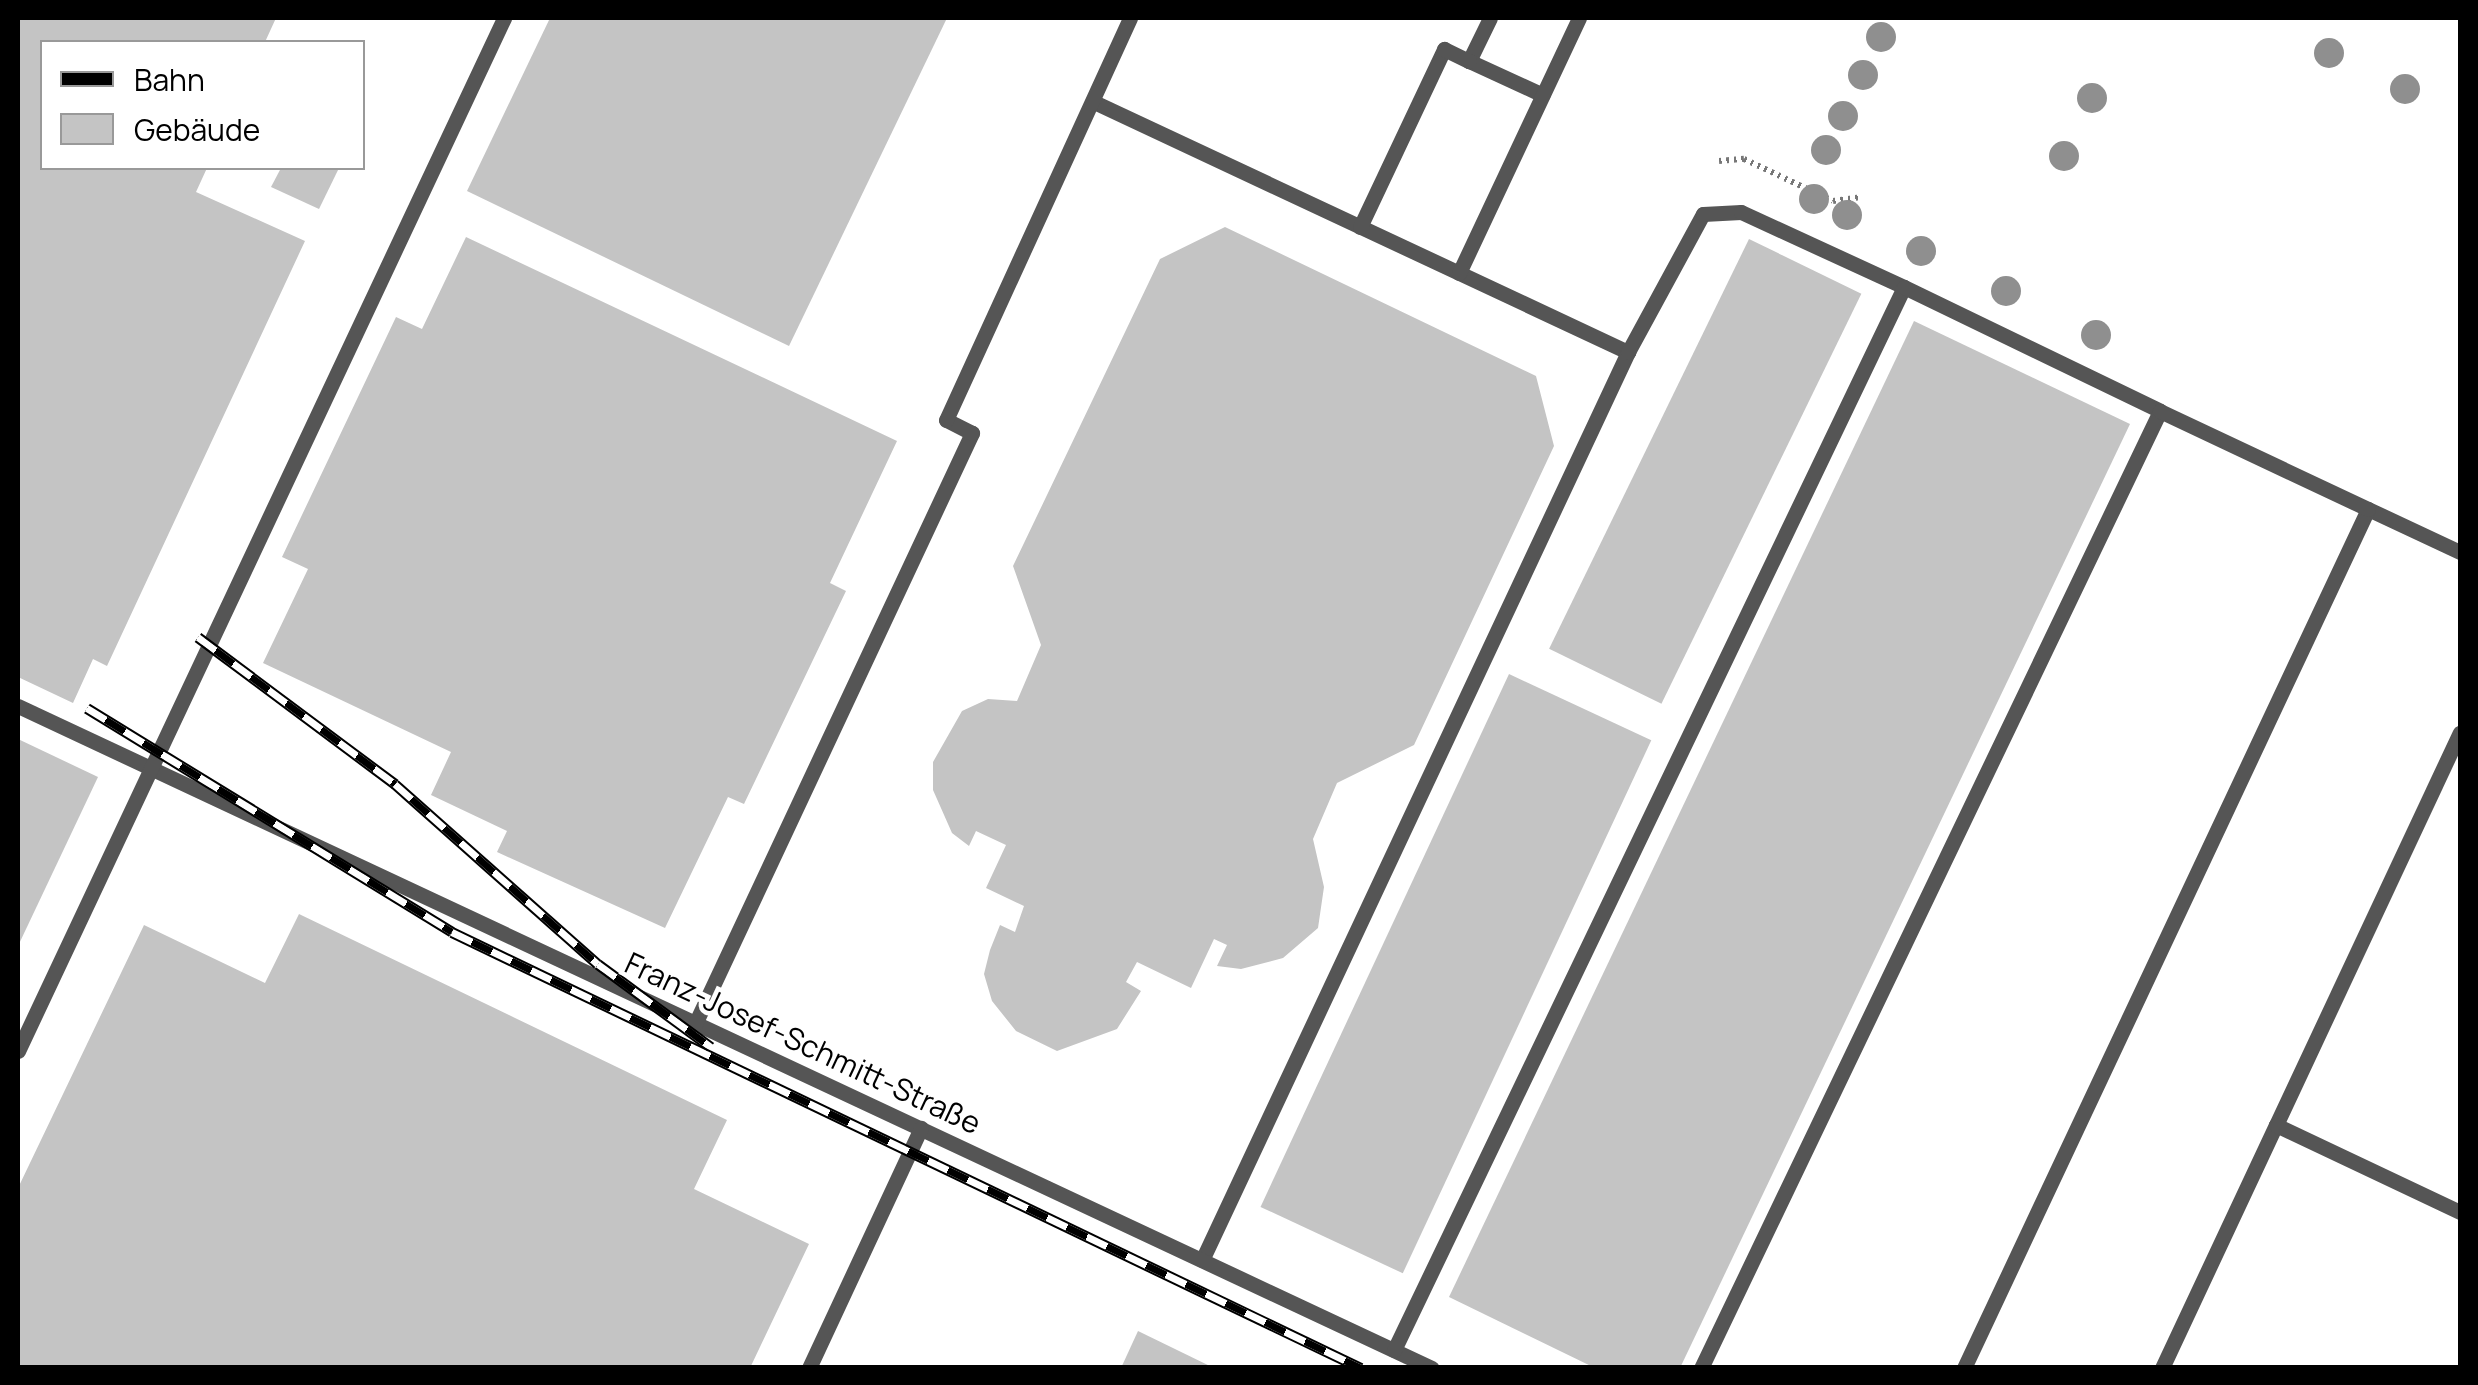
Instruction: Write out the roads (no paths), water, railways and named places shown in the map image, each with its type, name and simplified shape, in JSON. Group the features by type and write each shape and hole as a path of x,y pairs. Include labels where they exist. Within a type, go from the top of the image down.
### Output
{"lane":[{"path":"18,1051 504,18"},
{"path":"695,1024 972,433 946,420 1130,18"},
{"path":"1469,61 1490,18"},
{"path":"1459,272 1579,18"},
{"path":"1360,226 1444,49 1542,96"},
{"path":"1094,102 1628,352"},
{"path":"1202,1260 1628,352 1703,214 1741,212 2460,552"},
{"path":"1394,1350 1904,288"},
{"path":"1701,1368 2160,411"},
{"path":"1964,1368 2368,509"},
{"name":"Franz-Josef-Schmitt-Straße","path":"18,706 1432,1368"},
{"path":"2162,1368 2460,733"},
{"path":"2276,1125 2460,1212"},
{"path":"809,1368 921,1128"}],"railway":[{"path":"198,637 395,784 598,964 711,1047"},
{"path":"87,708 452,932 1361,1368"}]}
